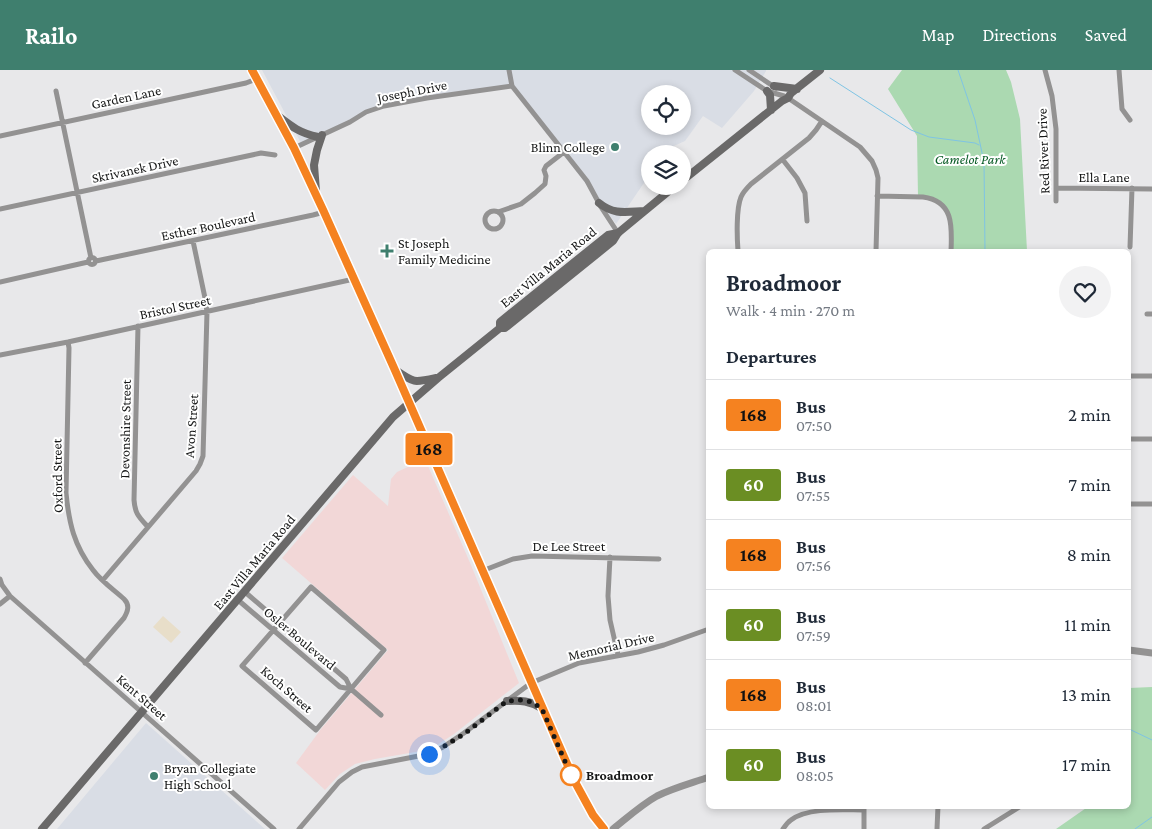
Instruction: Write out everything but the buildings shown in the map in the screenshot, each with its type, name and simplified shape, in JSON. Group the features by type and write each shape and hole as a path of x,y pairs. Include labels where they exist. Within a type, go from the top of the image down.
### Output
{"main road":[{"path":"252,70 294,148 324,212 575,782 593,815 604,829"},
{"path":"691,174 820,70"},
{"path":"771,110 771,89 788,96"},
{"path":"275,113 292,127 304,133 320,136 314,165 316,195"},
{"name":"East Villa Maria Road","path":"42,829 393,417 500,328 500,322 608,235 618,233 664,195"},
{"path":"598,203 614,212 644,211"},
{"path":"394,368 412,381 438,378"},
{"path":"507,701 520,700 532,702 542,709"}],"street":[{"path":"509,70 512,86 587,182 598,203 618,233"},
{"path":"735,70 788,96 860,147 872,161 878,178 876,249"},
{"path":"749,70 771,89"},
{"name":"Red River Drive","path":"1045,70 1052,96 1056,129 1056,201"},
{"path":"1119,70 1122,109 1130,120"},
{"name":"Garden Lane","path":"0,136 246,83 256,79"},
{"name":"Joseph Drive","path":"294,148 350,122 366,112 384,106 512,86"},
{"path":"56,91 92,260"},
{"path":"738,249 739,207 744,191 750,184 809,138 822,121"},
{"path":"498,212 521,204 545,184 546,176 544,170 546,166 564,152"},
{"name":"Skrivanek Drive","path":"0,209 261,153 275,155"},
{"path":"782,160 797,178 805,193 807,221"},
{"name":"Ella Lane","path":"1056,188 1152,189"},
{"path":"1130,247 1132,188"},
{"path":"877,196 923,197 942,205 947,210 952,227 951,249"},
{"name":"Esther Boulevard","path":"0,282 92,260 193,241 324,212"},
{"name":"Avon Street","path":"103,580 196,471 203,456 207,312 206,298 193,241"},
{"name":"Bristol Street","path":"0,355 68,342 354,279"},
{"name":"Devonshire Street","path":"138,326 134,500 137,514 148,527"},
{"name":"Oxford Street","path":"68,342 66,493 71,528 76,544 93,570 127,602 128,607 124,618 85,663"},
{"path":"1131,376 1152,376"},
{"path":"1131,439 1152,439"},
{"path":"1131,504 1152,504"},
{"name":"De Lee Street","path":"482,570 513,559 532,556 659,559"},
{"path":"610,557 608,596 610,620 618,655"},
{"name":"Kent Street","path":"0,579 10,596 274,829"},
{"path":"274,630 311,587 384,650 351,689"},
{"name":"Osler Boulevard","path":"245,592 346,679 351,689 381,715"},
{"path":"0,604 10,596"},
{"name":"Osler Boulevard","path":"238,600 340,687 351,689"},
{"name":"Koch Street","path":"274,630 242,666 316,730 351,689"},
{"name":"Memorial Drive","path":"300,829 339,782 352,772 362,767 429,754 443,747 464,734 530,683 580,663 664,645 706,631"},
{"path":"1131,650 1152,653"},
{"path":"613,829 657,796 706,778"},
{"path":"783,829 791,820 800,815 825,810 844,809"},
{"path":"864,809 864,829"},
{"path":"937,829 938,809"},
{"path":"984,829 1016,809"}],"shaded area":[{"name":"Blinn College","path":"262,70 766,70 754,91 722,128 703,116 691,133 691,85 641,85 641,135 689,135 685,141 676,145 641,145 641,187 616,224 512,86 384,106 302,145"},
{"path":"425,459 519,683 454,734 434,747 355,764 340,774 325,790 296,763 321,729 388,650 282,558 353,475 388,506 391,479 397,472"},
{"path":"163,616 181,632 171,643 153,627"},
{"name":"Bryan Collegiate High School","path":"146,723 265,829 57,829"}],"green space":[{"name":"Camelot Park","path":"902,70 1006,70 1011,82 1020,119 1027,249 951,249 950,217 935,201 918,197 917,136 888,89"},
{"path":"1152,687 1152,829 1056,829 1085,809 1131,809 1131,688"}],"waterway":[{"path":"958,70 975,120 984,162 985,249"},
{"path":"830,78 911,130 929,137 979,145"},
{"path":"1131,730 1152,740"},
{"path":"1135,829 1152,817"}],"bus line":[{"name":"168","path":"252,70 294,148 324,212 575,782 593,815 604,829"}],"place":[{"name":"Blinn College","path":"615,147"},
{"name":"St Joseph Family Medicine","path":"387,251"},
{"name":"Broadmoor","path":"571,775"},
{"name":"Bryan Collegiate High School","path":"154,776"}],"route":[{"path":"429,754 464,734 507,701 520,700 532,702 542,709 571,775"}]}
